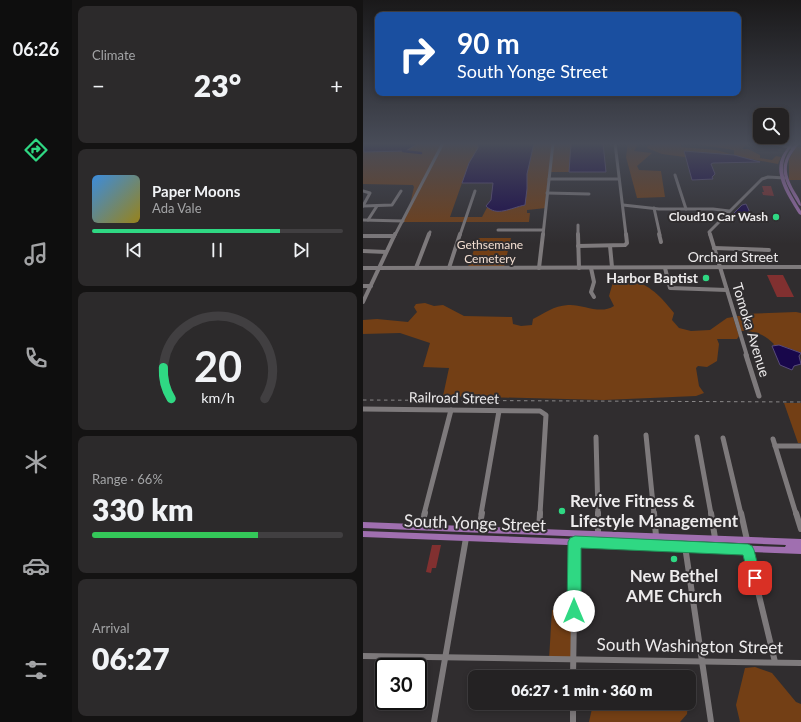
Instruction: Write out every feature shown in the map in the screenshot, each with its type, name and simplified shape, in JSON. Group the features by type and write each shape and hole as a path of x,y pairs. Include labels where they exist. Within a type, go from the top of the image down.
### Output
{"main road":[{"path":"782,178 801,214"},
{"path":"787,178 801,205"},
{"name":"South Yonge Street","path":"363,525 801,542"},
{"path":"405,536 421,527"},
{"path":"575,542 581,536 595,533"},
{"name":"South Yonge Street","path":"363,534 801,551"},
{"path":"763,550 767,547 801,546"}],"street":[{"path":"363,302 394,236 426,177"},
{"path":"676,177 686,209"},
{"name":"Tomoka Avenue","path":"759,396 709,232 757,183 765,178 787,178"},
{"path":"539,268 549,179 619,179 627,244 610,246 578,246"},
{"path":"363,191 370,193 363,206 393,206 401,191"},
{"path":"449,268 475,191"},
{"path":"547,193 589,194"},
{"path":"623,205 654,208 713,209 729,211"},
{"path":"368,220 377,206"},
{"path":"654,208 661,242"},
{"path":"363,220 403,221"},
{"path":"578,225 579,268"},
{"path":"497,230 543,230"},
{"path":"416,268 430,232"},
{"path":"363,236 394,236"},
{"path":"610,246 612,267"},
{"path":"713,248 769,250"},
{"path":"363,251 386,252"},
{"name":"Orchard Street","path":"363,268 801,267"},
{"path":"591,268 594,282 591,292 595,297"},
{"path":"665,268 670,288 727,290"},
{"path":"363,286 371,286"},
{"name":"Railroad Street","path":"363,409 540,411 545,413 539,532"},
{"path":"421,527 451,410"},
{"path":"479,529 499,411"},
{"path":"646,435 656,536"},
{"path":"595,533 596,437"},
{"path":"697,437 715,538"},
{"path":"723,438 747,540"},
{"path":"773,439 801,529"},
{"path":"775,446 801,446"},
{"path":"434,722 466,538"},
{"path":"573,670 575,542"},
{"path":"685,546 711,722"},
{"path":"748,550 775,662"},
{"name":"South Washington Street","path":"363,656 801,663"},
{"path":"573,710 573,722"}],"green space":[{"path":"363,177 549,177 546,208 527,210 527,213 530,213 529,222 402,222 410,205 414,187 413,185 363,184","holes":["462,183 493,183 491,200 482,217 450,217"]},
{"path":"631,177 662,177 665,197 637,198"},
{"path":"789,177 801,177 801,180 789,180"},
{"name":"Gethsemane Cemetery","path":"478,238 511,238 504,267 468,267"},
{"path":"623,278 646,286 657,294 674,313 672,320 679,328 691,331 710,330 727,318 733,317 739,336 737,339 717,339 719,344 717,361 707,367 698,366 696,368 699,386 704,393 696,396 604,400 443,396 449,368 423,367 430,343 400,333 363,334 363,320 377,319 408,322 417,312 414,307 416,304 425,303 434,306 443,305 464,316 512,317 513,324 521,326 532,325 533,319 549,310 568,305 603,310 614,306 609,296 613,282"},
{"path":"801,313 801,353 786,347 773,345 774,344 767,338 759,334 741,331 737,316 740,316 740,314"},
{"path":"784,403 801,403 801,443 798,443"},
{"path":"552,610 574,611 574,659 549,659"},
{"path":"755,667 772,673 796,702 801,704 801,722 740,722 736,705 745,668"},
{"path":"592,710 687,710 687,714 680,722 589,722"}],"shaded area":[{"path":"464,177 527,177 525,205 504,211 495,211 486,206 491,200 493,183 462,183"},
{"path":"691,177 712,177 713,179 692,180"},
{"path":"746,204 753,219 731,216 742,205"},
{"path":"779,345 801,353 799,356 801,364 794,366 792,370 780,365 772,346"}],"building":[{"path":"762,186 771,186 774,196 763,195 762,192 764,192"},
{"path":"767,275 783,275 794,297 777,297"},
{"path":"432,545 441,545 436,568 432,568 431,573 426,572"}],"railway":[{"path":"363,400 801,402"}],"place":[{"name":"Cloud10 Car Wash","path":"776,217"},
{"name":"Harbor Baptist","path":"706,278"},
{"name":"Revive Fitness & Lifestyle Management","path":"562,511"},
{"name":"New Bethel AME Church","path":"674,559"}],"route":[{"path":"574,611 575,542 748,550 755,578"}]}
